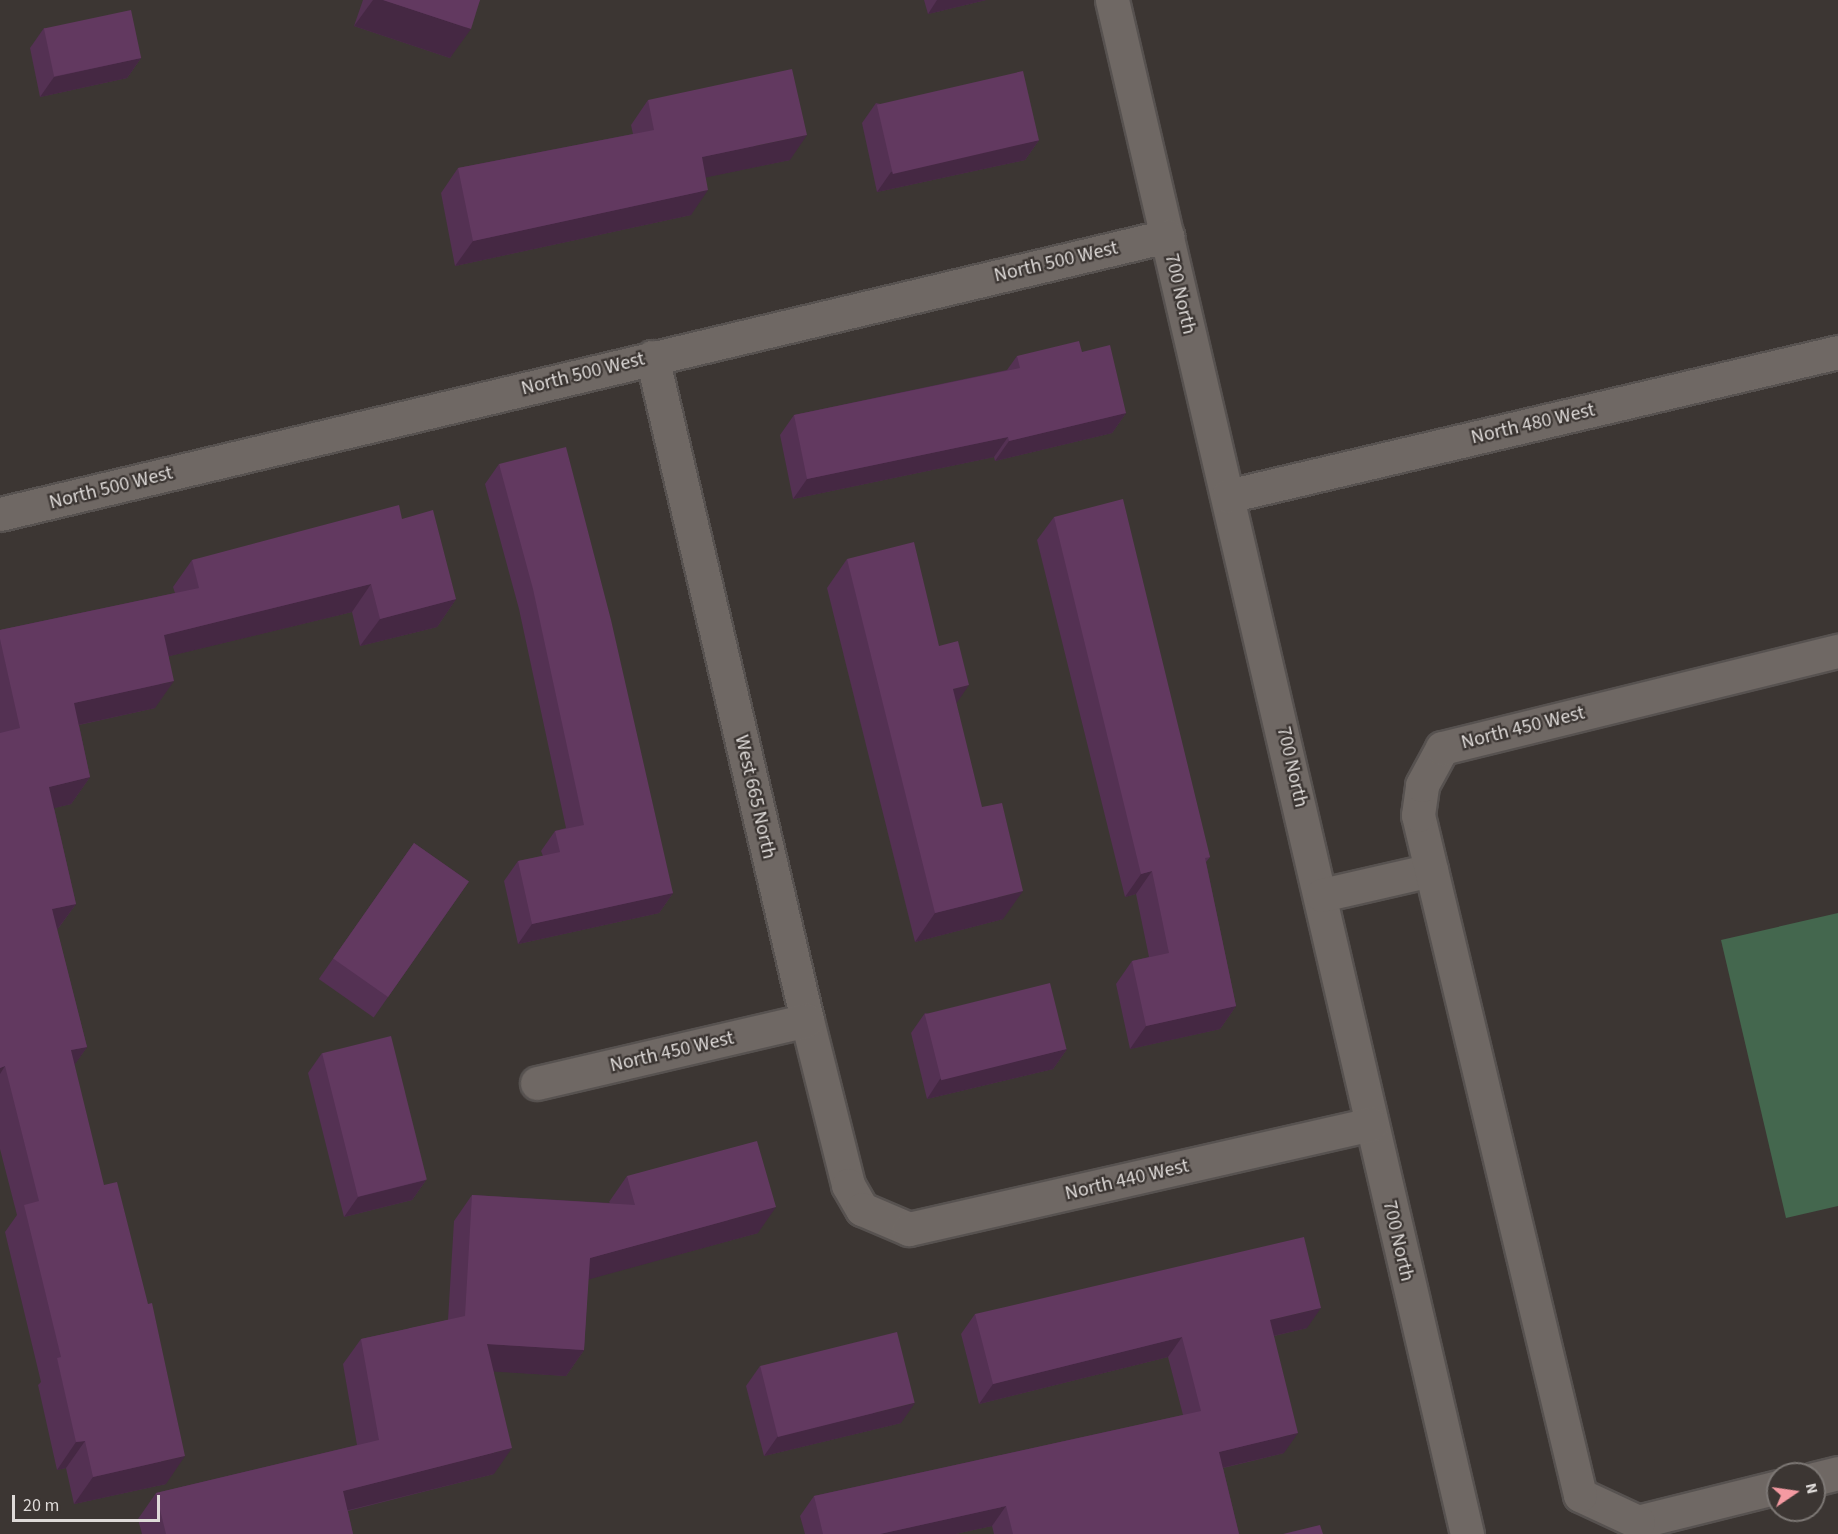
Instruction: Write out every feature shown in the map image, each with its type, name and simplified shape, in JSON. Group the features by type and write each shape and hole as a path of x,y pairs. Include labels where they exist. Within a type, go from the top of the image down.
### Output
{"street":[{"name":"700 North","path":"1112,0 1322,896 1371,1124 1467,1534"},
{"name":"North 500 West","path":"0,514 1167,236"},
{"name":"North 480 West","path":"1228,496 1838,352"},
{"name":"West 665 North","path":"652,357 807,1020 849,1185 862,1209 884,1221"},
{"name":"North 450 West","path":"1766,1490 1638,1522 1580,1495 1418,815 1422,784 1443,748 1838,651"},
{"path":"1322,896 1431,870"},
{"name":"North 450 West","path":"537,1083 807,1020"},
{"name":"North 440 West","path":"884,1221 909,1229 1371,1124"}],"green space":[{"path":"1838,913 1838,1206 1786,1218 1721,940"}],"building":[{"path":"383,0 480,0 471,29"},
{"path":"131,10 141,58 54,76 44,29"},
{"path":"792,69 807,135 702,157 708,190 473,241 458,168 654,130 648,100"},
{"path":"1023,71 1039,140 893,174 877,105"},
{"path":"1079,341 1082,352 1110,345 1126,413 1009,441 1008,437 807,479 794,415 1020,368 1017,356"},
{"path":"566,447 611,620 673,893 532,924 518,861 560,852 555,831 584,825 533,589 499,464"},
{"path":"1123,499 1210,857 1205,858 1236,1006 1146,1026 1132,961 1169,953 1152,871 1141,874 1054,517"},
{"path":"399,505 402,519 433,510 456,599 380,619 371,584 164,635 174,681 74,703 90,777 49,787 76,904 52,909 87,1047 71,1050 104,1185 117,1182 148,1304 152,1303 185,1456 93,1477 85,1441 76,1442 57,1358 61,1357 24,1205 39,1201 5,1066 0,1068 0,733 20,728 0,630 199,588 192,560"},
{"path":"914,542 939,646 958,641 969,685 953,689 982,807 1002,803 1023,891 935,913 847,559"},
{"path":"414,843 469,881 388,997 333,959"},
{"path":"1050,983 1066,1049 941,1080 925,1014"},
{"path":"391,1036 427,1180 358,1197 322,1053"},
{"path":"757,1141 776,1207 590,1258 584,1350 487,1344 512,1448 343,1491 353,1534 166,1534 156,1493 379,1440 361,1339 465,1316 472,1195 635,1205 627,1176"},
{"path":"1304,1237 1321,1308 1270,1320 1298,1433 1219,1452 1239,1534 1013,1534 1006,1506 880,1534 823,1534 814,1496 1201,1411 1182,1337 993,1384 975,1314"},
{"path":"897,1332 915,1403 778,1437 760,1366"},
{"path":"1320,1525 1323,1534 1283,1534"}]}
